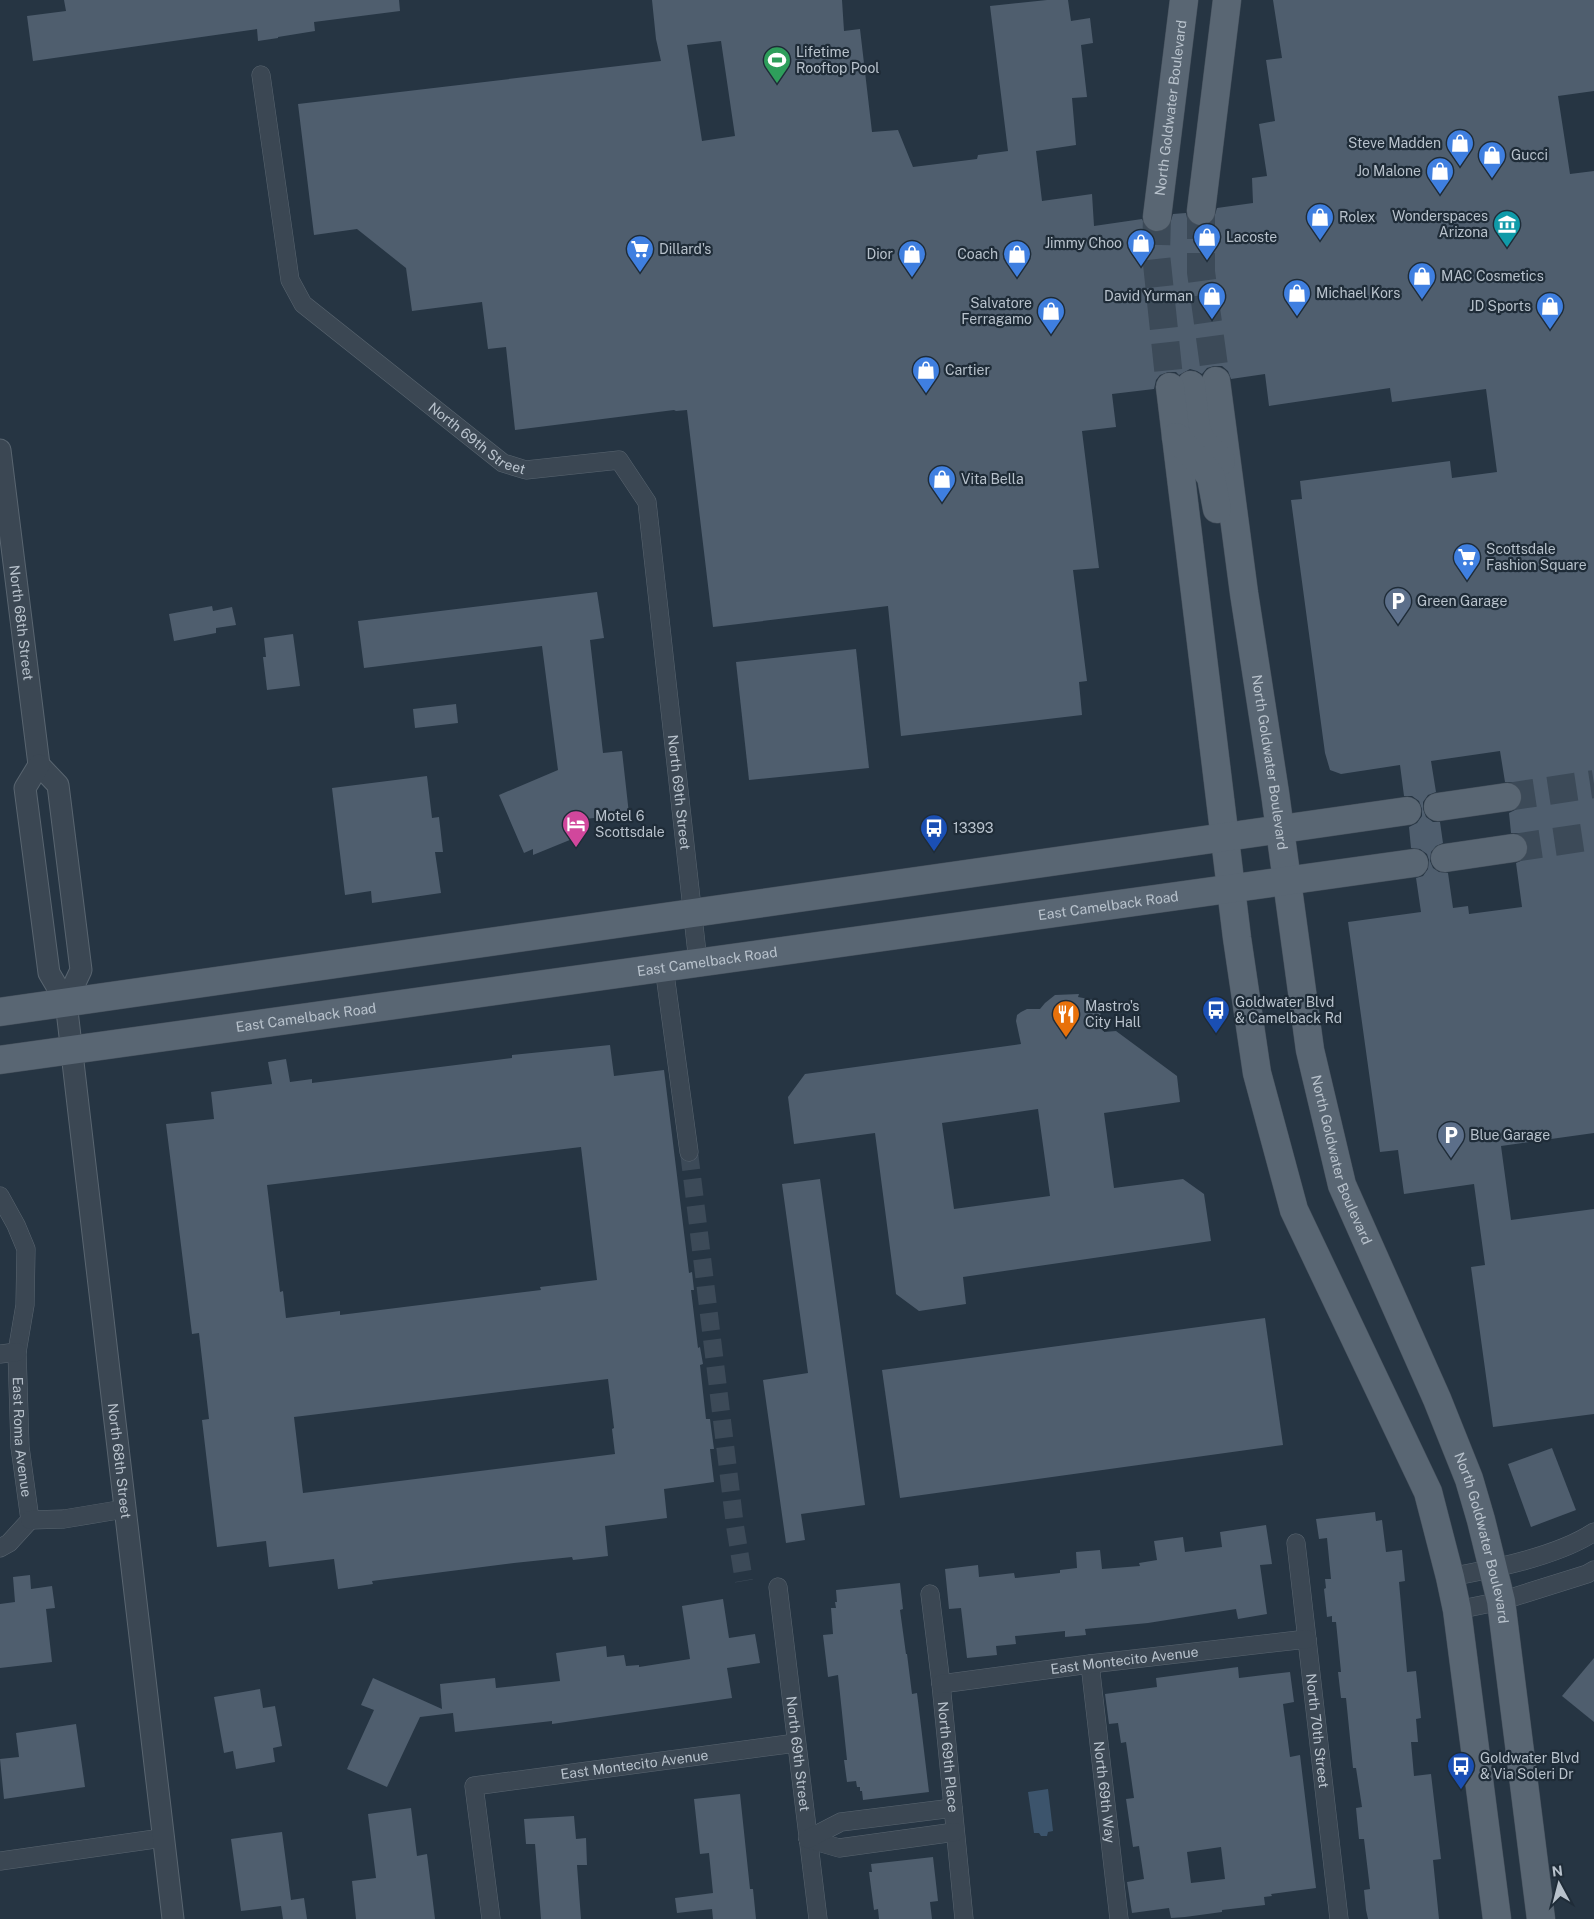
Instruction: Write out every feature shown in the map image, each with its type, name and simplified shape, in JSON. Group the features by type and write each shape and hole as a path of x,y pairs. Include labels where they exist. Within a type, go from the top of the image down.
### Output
{"main road":[{"name":"North Goldwater Boulevard","path":"1157,217 1184,0"},
{"path":"1201,211 1227,0"},
{"name":"North Goldwater Boulevard","path":"1176,437 1192,384 1196,428 1202,442 1227,468 1310,1050 1342,1185 1440,1407 1469,1479 1494,1569 1501,1601 1541,1919"},
{"path":"1176,437 1211,477 1227,582 1244,593"},
{"path":"1176,437 1231,889 1257,1073 1294,1210 1394,1416 1428,1492 1457,1610 1497,1919"},
{"path":"1438,807 1507,797"},
{"path":"0,1012 1407,811"},
{"path":"1445,858 1513,848"},
{"name":"East Camelback Road","path":"0,1060 1414,863"}],"street":[{"name":"North 69th Street","path":"261,75 290,280 304,304 503,463 526,470 619,460 647,502 698,962"},
{"name":"North 68th Street","path":"0,450 39,765 25,788 49,973 66,1002 162,1838 173,1919"},
{"path":"39,765 58,785 81,970 66,1002"},
{"path":"664,967 689,1152"},
{"name":"East Roma Avenue","path":"0,1196 16,1225 26,1249 26,1304 8,1353 30,1520"},
{"path":"0,1548 9,1543 30,1520 64,1519 124,1509"},
{"path":"1450,1577 1494,1569 1561,1548 1594,1532"},
{"name":"North 70th Street","path":"1296,1543 1339,1919"},
{"path":"1457,1610 1501,1601 1571,1580 1594,1570"},
{"name":"North 69th Street","path":"778,1587 818,1919"},
{"name":"North 69th Place","path":"930,1594 941,1684 964,1919"},
{"name":"East Montecito Avenue","path":"941,1684 1090,1664 1307,1640"},
{"name":"North 69th Way","path":"1090,1664 1119,1919"},
{"name":"East Montecito Avenue","path":"491,1919 474,1786 796,1743"},
{"path":"808,1839 841,1822 953,1808"},
{"path":"808,1839 838,1848 955,1832"},
{"path":"0,1861 162,1838"}],"water":[{"path":"1048,1789 1053,1831 1048,1832 1047,1836 1041,1836 1039,1833 1034,1833 1028,1792"}],"building":[{"path":"64,0 399,0 400,11 314,22 315,31 258,41 257,29 33,61 27,16 66,11"},
{"name":"Scottsdale Fashion Square","path":"652,0 842,0 844,31 860,29 872,132 898,130 913,167 977,159 978,155 1008,151 990,6 1047,0 1068,0 1071,21 1090,18 1093,43 1081,45 1087,97 1072,98 1076,145 1036,151 1042,201 1092,194 1094,226 1142,219 1147,229 1163,232 1169,227 1173,214 1186,213 1191,223 1200,226 1208,225 1213,221 1217,208 1253,203 1252,178 1267,176 1259,124 1275,121 1266,60 1282,58 1273,0 1594,0 1594,91 1558,96 1570,174 1594,171 1594,1133 1501,1146 1511,1220 1594,1209 1594,1414 1493,1427 1471,1267 1485,1265 1474,1184 1404,1194 1398,1150 1380,1152 1348,922 1421,912 1416,878 1423,876 1428,869 1429,860 1427,854 1420,849 1411,848 1409,827 1417,823 1422,816 1422,809 1419,801 1412,796 1404,796 1400,765 1341,774 1330,770 1325,753 1291,500 1302,499 1300,481 1450,461 1452,478 1497,472 1486,389 1392,402 1390,388 1269,406 1265,374 1231,379 1228,371 1222,366 1214,366 1207,368 1202,374 1190,369 1179,375 1176,372 1168,372 1160,375 1156,380 1154,389 1112,394 1116,427 1082,431 1099,568 1073,570 1087,681 1079,682 1082,715 901,736 888,606 713,627 687,410 674,410 515,430 506,347 488,349 482,302 412,311 406,268 357,229 314,235 298,104 661,61 656,39","holes":["721,41 735,136 702,141 687,45","1500,751 1505,782 1512,782 1519,787 1522,795 1522,802 1517,809 1509,813 1511,833 1518,833 1525,838 1528,846 1528,853 1523,860 1516,863 1522,907 1469,914 1468,906 1453,908 1448,873 1439,872 1433,868 1430,861 1431,852 1436,846 1443,843 1440,822 1433,822 1426,817 1423,802 1428,795 1436,792 1431,761"]},
{"path":"597,592 604,638 590,640 603,753 622,751 629,814 585,819 582,835 533,855 533,849 524,853 499,795 558,770 542,646 364,668 358,621"},
{"path":"212,606 213,611 232,607 236,625 216,628 216,633 174,641 169,614"},
{"path":"293,634 300,686 267,690 263,657 266,657 264,638"},
{"path":"856,649 869,768 749,780 736,662"},
{"path":"456,704 458,723 415,728 413,709"},
{"path":"427,776 432,818 439,817 443,852 435,852 441,893 372,903 371,891 345,895 332,788"},
{"path":"1079,994 1078,997 1094,1000 1099,1006 1104,1032 1116,1031 1177,1076 1180,1102 1104,1113 1114,1188 1183,1179 1204,1194 1211,1241 963,1277 966,1304 919,1311 896,1294 875,1133 794,1144 788,1097 805,1074 1021,1044 1016,1021 1017,1015 1027,1009 1040,1009 1055,995","holes":["1038,1109 1050,1196 954,1209 942,1123"]},
{"path":"610,1045 614,1076 664,1070 689,1273 692,1272 694,1290 691,1290 698,1348 700,1347 703,1364 700,1365 706,1419 710,1419 714,1449 710,1449 714,1482 664,1489 667,1518 605,1526 608,1556 573,1560 572,1557 514,1563 372,1581 373,1584 338,1589 334,1559 269,1567 266,1541 217,1547 202,1420 209,1419 199,1333 192,1334 166,1124 214,1119 211,1092 272,1084 268,1062 286,1059 290,1082 312,1079 312,1083 512,1058 512,1055","holes":["581,1147 597,1280 540,1287 541,1290 340,1315 340,1311 286,1318 283,1291 280,1292 267,1185","608,1379 615,1454 303,1493 294,1417"]},
{"path":"820,1179 865,1505 801,1514 805,1540 786,1543 763,1380 808,1373 782,1184"},
{"path":"1265,1318 1283,1445 900,1498 882,1370"},
{"path":"1552,1448 1576,1510 1531,1527 1508,1464"},
{"path":"1375,1512 1376,1521 1382,1520 1386,1552 1402,1550 1405,1581 1399,1582 1407,1672 1416,1671 1421,1718 1416,1719 1418,1742 1411,1742 1414,1776 1431,1774 1441,1859 1433,1860 1439,1919 1368,1919 1366,1910 1364,1890 1370,1889 1364,1839 1359,1839 1356,1808 1362,1807 1356,1768 1353,1768 1346,1698 1341,1698 1338,1672 1341,1672 1336,1622 1332,1622 1332,1616 1327,1617 1324,1589 1326,1588 1325,1579 1331,1579 1327,1538 1319,1539 1316,1519"},
{"path":"1266,1525 1272,1564 1260,1565 1267,1614 1238,1619 1236,1609 1148,1623 1085,1629 1086,1635 1065,1637 1065,1631 1015,1636 1016,1644 996,1646 997,1655 967,1658 961,1608 949,1609 945,1569 978,1565 979,1577 1014,1573 1015,1578 1060,1573 1060,1570 1077,1568 1076,1552 1100,1550 1102,1569 1140,1566 1139,1563 1157,1560 1154,1541 1183,1537 1185,1552 1222,1547 1220,1532"},
{"path":"30,1575 31,1589 52,1586 55,1608 46,1609 52,1662 0,1668 0,1604 15,1602 13,1577"},
{"path":"900,1583 903,1609 900,1610 906,1654 912,1694 917,1693 929,1792 863,1800 862,1791 860,1791 860,1787 857,1787 856,1781 847,1782 844,1760 847,1760 838,1675 828,1677 823,1635 833,1634 831,1608 836,1608 836,1590"},
{"path":"723,1599 729,1638 755,1634 760,1663 727,1668 732,1698 552,1724 552,1721 455,1732 453,1713 420,1717 387,1787 347,1769 374,1710 361,1705 373,1678 442,1709 440,1684 495,1678 496,1688 560,1681 556,1653 606,1646 607,1657 624,1655 626,1666 639,1665 639,1667 690,1659 682,1606"},
{"path":"1594,1658 1594,1722 1562,1696"},
{"path":"1238,1667 1239,1678 1290,1672 1294,1702 1283,1704 1290,1757 1300,1755 1316,1888 1271,1894 1272,1896 1264,1897 1265,1905 1222,1910 1222,1912 1171,1918 1169,1908 1132,1913 1127,1882 1144,1879 1139,1846 1133,1847 1126,1799 1134,1798 1126,1742 1121,1743 1118,1723 1109,1724 1105,1694 1157,1687 1156,1678","holes":["1221,1847 1225,1879 1191,1883 1187,1852"]},
{"path":"260,1689 263,1708 275,1706 282,1746 273,1748 275,1762 236,1769 233,1751 224,1753 214,1697"},
{"path":"76,1724 85,1787 4,1799 0,1759 19,1757 16,1733"},
{"path":"740,1794 750,1889 753,1889 756,1919 713,1919 712,1909 677,1913 675,1898 713,1893 709,1853 700,1854 694,1799"},
{"path":"411,1808 417,1856 427,1854 435,1919 356,1919 352,1881 376,1878 368,1814"},
{"path":"574,1816 576,1839 586,1838 587,1865 577,1865 581,1919 541,1919 535,1844 526,1844 524,1819"},
{"path":"282,1832 291,1900 304,1898 307,1919 283,1919 281,1906 241,1911 231,1839"},
{"path":"933,1857 938,1901 930,1902 932,1919 879,1919 878,1909 874,1910 869,1872 872,1872 871,1864"}],"tunnel":[{"path":"1201,211 1201,272 1216,381"},
{"path":"1157,217 1156,254 1170,387"},
{"path":"1507,797 1594,784"},
{"path":"1513,848 1594,836"},
{"path":"689,1152 735,1526 744,1581"}],"place":[{"name":"Lifetime Rooftop Pool","path":"777,84"},
{"name":"Steve Madden","path":"1460,167"},
{"name":"Gucci","path":"1492,179"},
{"name":"Jo Malone","path":"1440,195"},
{"name":"Rolex","path":"1320,241"},
{"name":"Wonderspaces Arizona","path":"1507,248"},
{"name":"Lacoste","path":"1207,261"},
{"name":"Jimmy Choo","path":"1141,267"},
{"name":"Dillard's","path":"640,273"},
{"name":"Dior","path":"912,278"},
{"name":"Coach","path":"1017,278"},
{"name":"MAC Cosmetics","path":"1422,300"},
{"name":"Michael Kors","path":"1297,317"},
{"name":"David Yurman","path":"1212,320"},
{"name":"JD Sports","path":"1550,330"},
{"name":"Salvatore Ferragamo","path":"1051,335"},
{"name":"Cartier","path":"926,394"},
{"name":"Vita Bella","path":"942,503"},
{"name":"Scottsdale Fashion Square","path":"1467,581"},
{"name":"Green Garage","path":"1398,625"},
{"name":"Motel 6 Scottsdale","path":"576,848"},
{"name":"13393","path":"934,852"},
{"name":"Goldwater Blvd & Camelback Rd","path":"1216,1034"},
{"name":"Mastro's City Hall","path":"1066,1038"},
{"name":"Blue Garage","path":"1451,1159"},
{"name":"Goldwater Blvd & Via Soleri Dr","path":"1461,1790"}]}
